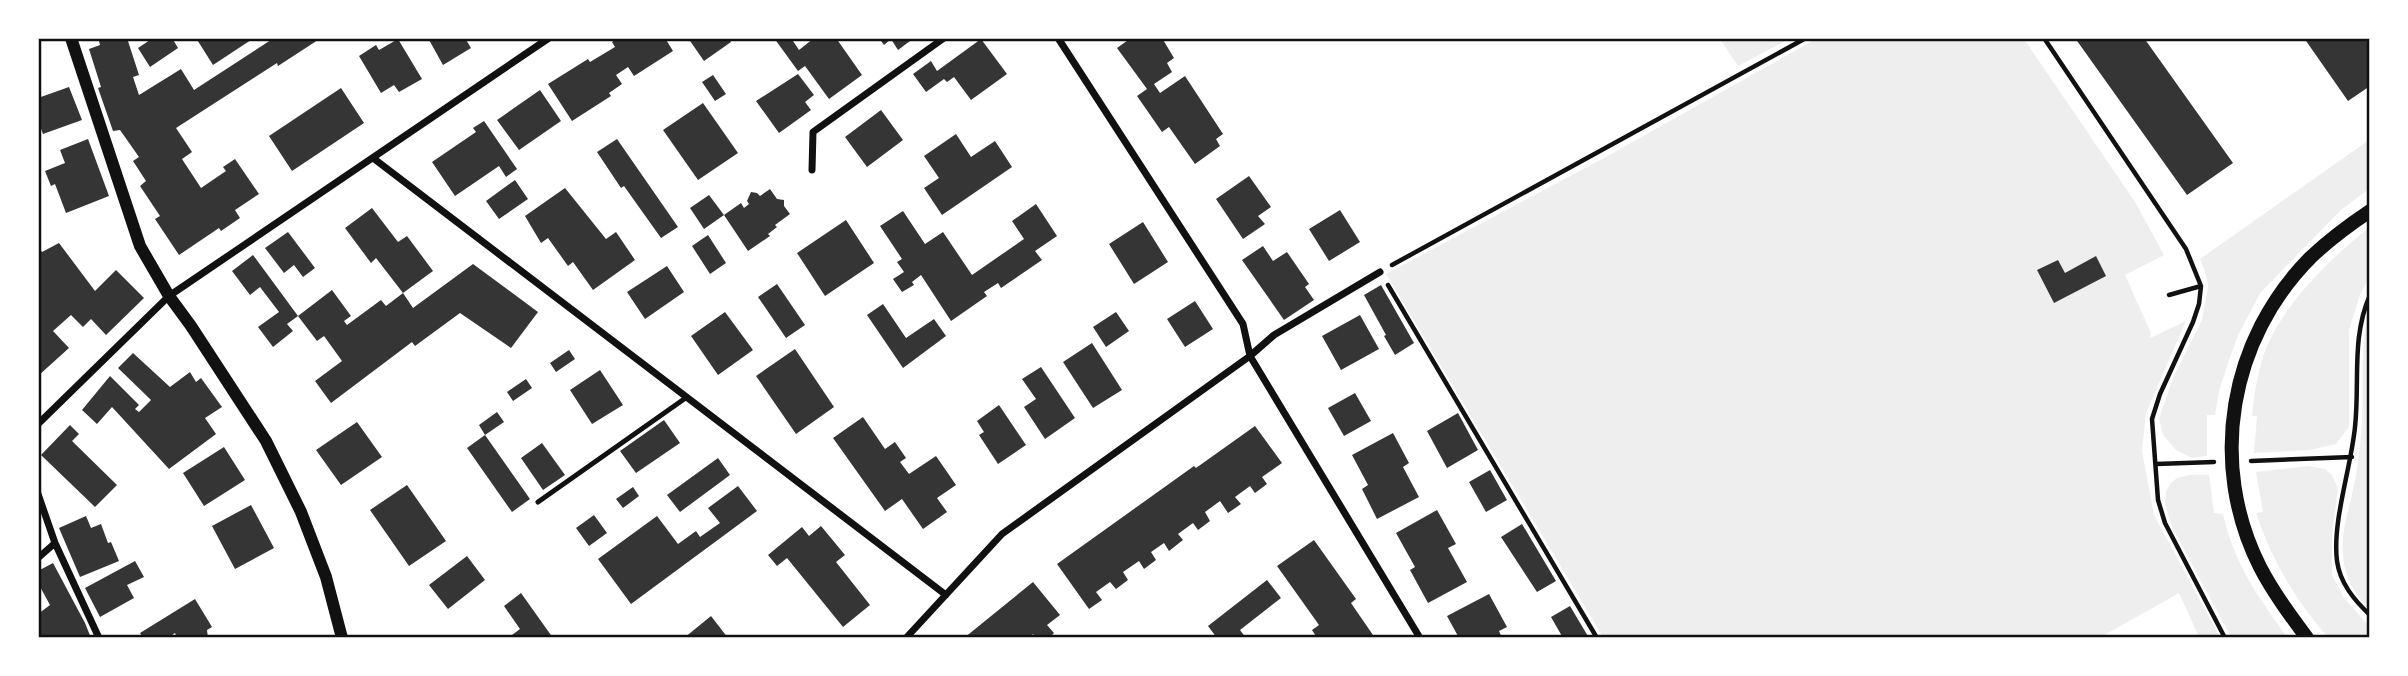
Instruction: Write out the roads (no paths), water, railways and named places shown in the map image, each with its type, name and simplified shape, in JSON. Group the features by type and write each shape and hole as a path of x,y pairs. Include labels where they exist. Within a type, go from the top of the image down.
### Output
{"main road":[{"path":"2308,638 2283,606 2260,568 2239,513 2233,478 2232,415 2242,372 2250,352 2282,292 2311,258 2370,211"}],"street":[{"path":"71,38 140,246 169,296 267,441 301,512 326,577 342,638"},
{"path":"38,424 169,296 549,38"},
{"path":"812,170 813,132 944,38"},
{"path":"1059,38 1243,324 1250,356 1420,638"},
{"path":"373,158 946,594"},
{"path":"906,638 1002,534 1250,356 1273,335 1380,272"},
{"path":"38,494 55,543 99,638"},
{"path":"38,558 55,543"}],"lane":[{"path":"538,502 687,397"}]}
